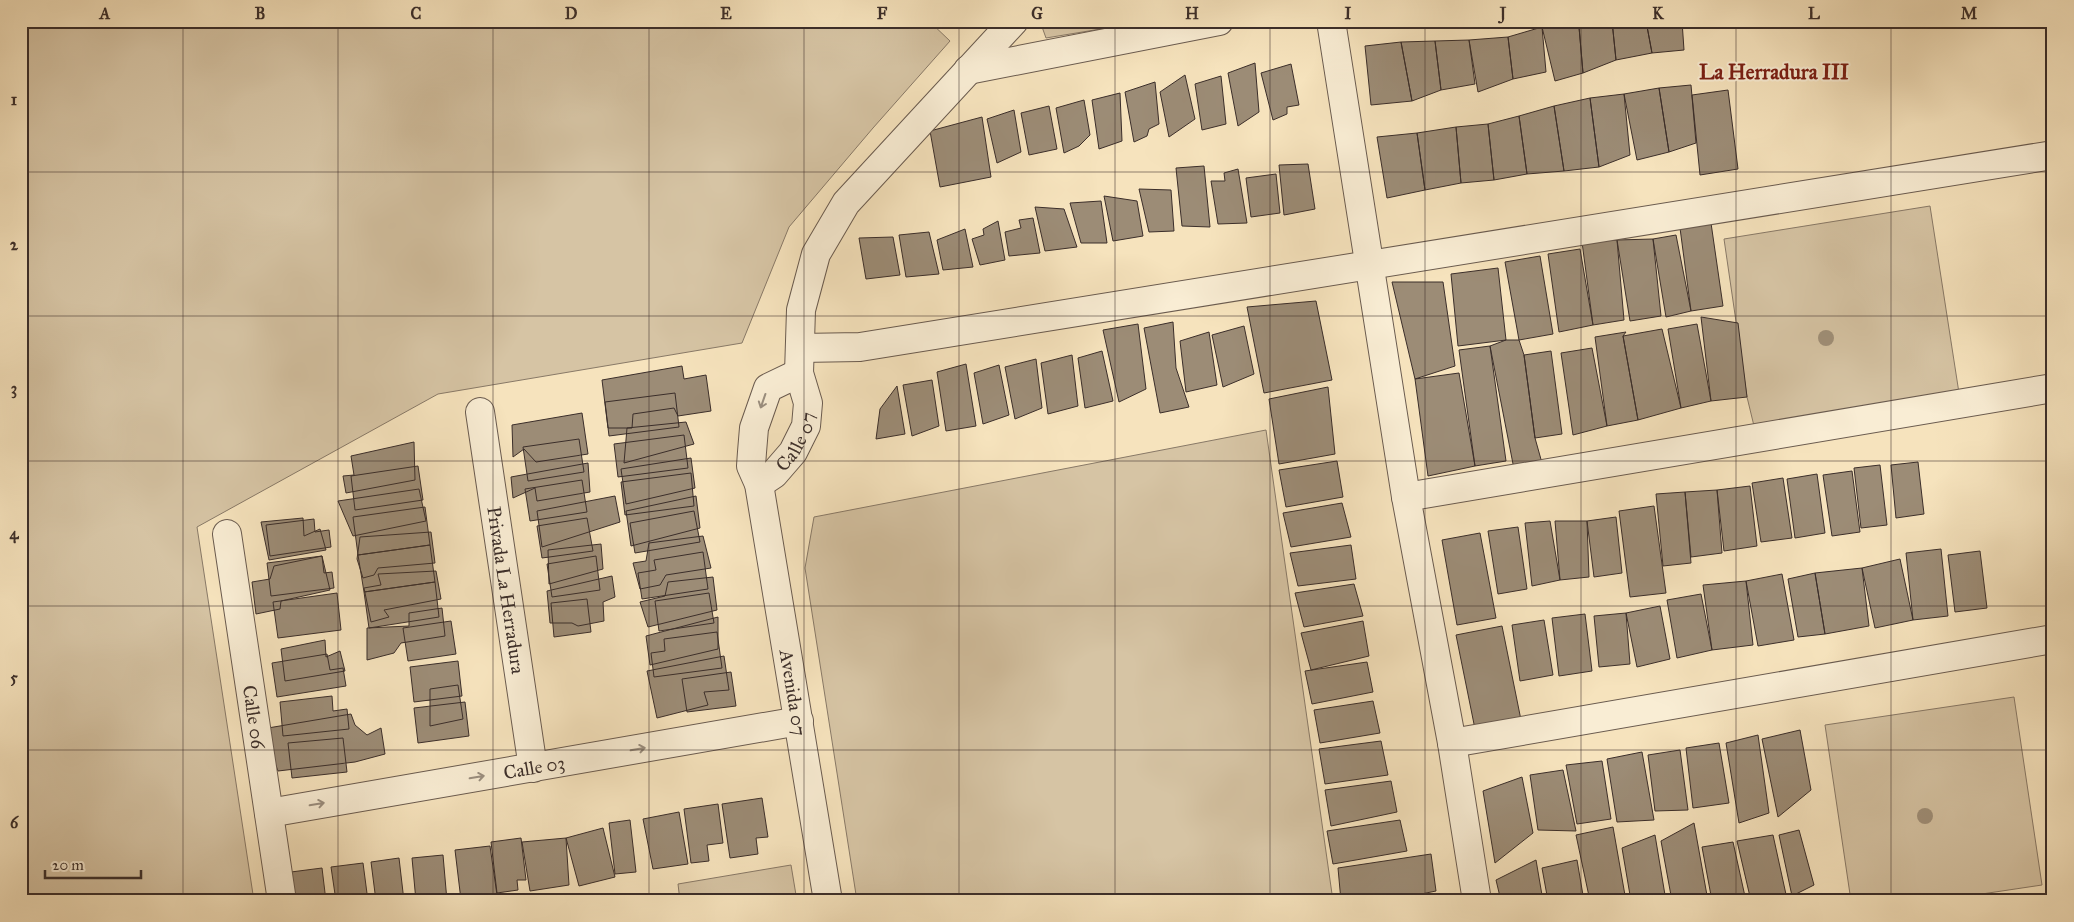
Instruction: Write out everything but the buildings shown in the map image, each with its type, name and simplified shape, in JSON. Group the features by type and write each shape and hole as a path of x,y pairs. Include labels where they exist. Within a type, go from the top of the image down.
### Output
{"street":[{"path":"1014,21 846,203 816,254 800,310 800,360 860,347 2053,155"},
{"path":"968,70 1219,21"},
{"path":"1331,21 1406,497 1452,742 1477,901"},
{"name":"Calle 07","path":"800,360 808,402 806,426 793,452 774,474 759,484 750,466 754,428 768,388 800,360"},
{"path":"1406,497 2053,388"},
{"name":"Privada La Herradura","path":"480,412 533,768"},
{"name":"Avenida 07","path":"759,484 828,901"},
{"name":"Calle 06","path":"227,534 282,901"},
{"path":"1452,742 2053,639"},
{"name":"Calle 03","path":"269,812 799,722"}],"shaded area":[{"path":"21,21 929,21 950,41 789,227 742,343 438,394 197,527 254,901 21,901"},
{"path":"1044,21 1149,21 1046,38 1041,24"},
{"path":"1930,206 1959,393 1754,426 1747,397 1724,239"},
{"path":"1266,430 1333,901 857,901 805,568 814,517"},
{"path":"2014,697 2042,885 1935,901 1851,901 1825,725"},
{"path":"791,865 797,901 680,901 678,884"}],"district":[{"name":"La Herradura III","path":"1774,72"}]}
